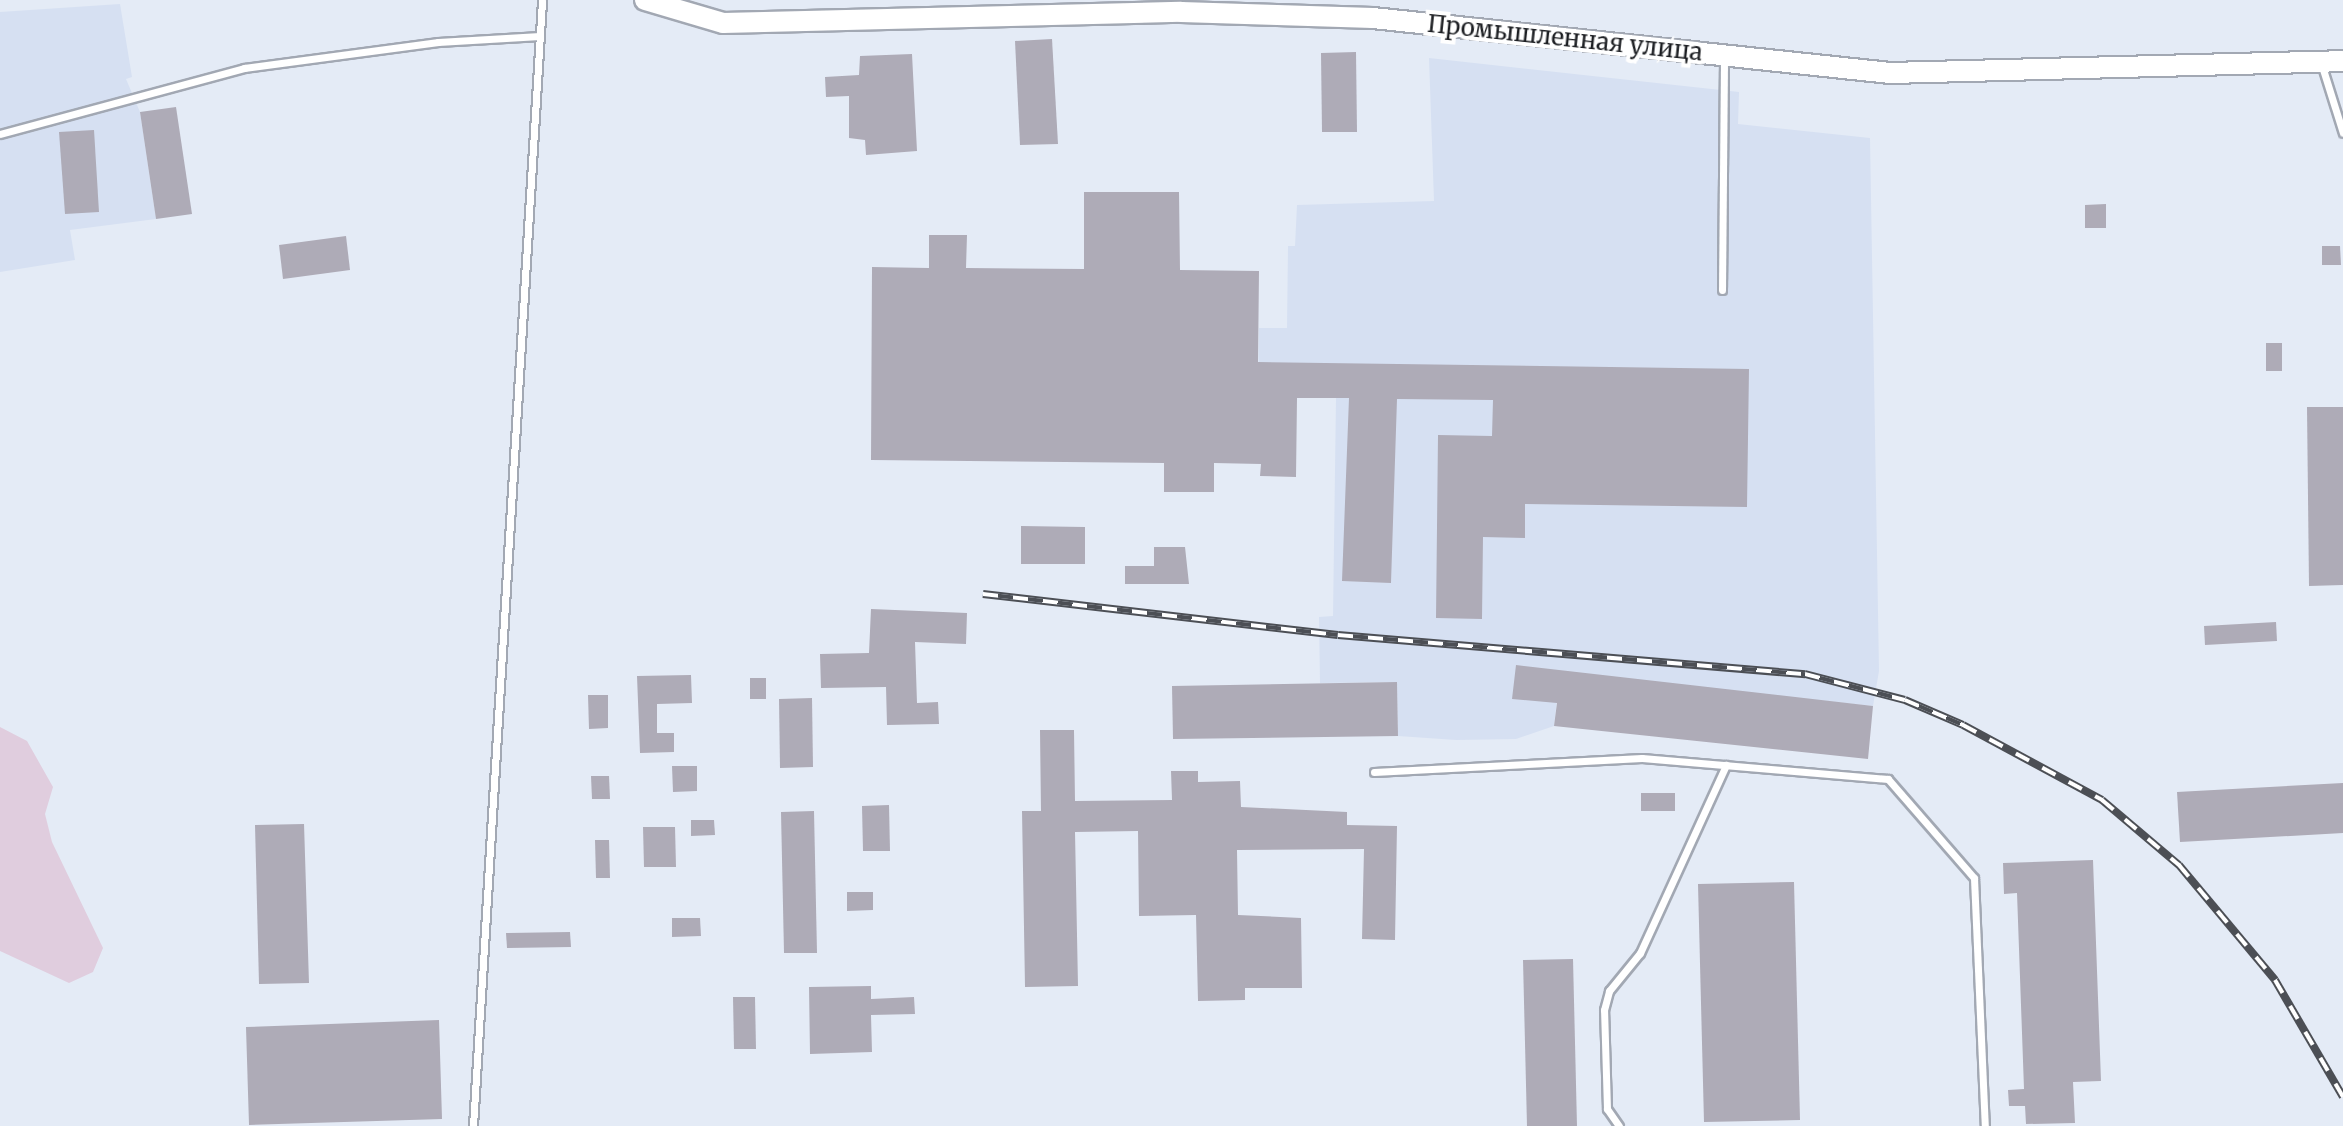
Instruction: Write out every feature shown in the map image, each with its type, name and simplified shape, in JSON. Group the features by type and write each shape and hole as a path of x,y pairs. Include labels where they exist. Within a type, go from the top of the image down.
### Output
{"street":[{"name":"Промышленная улица","path":"645,0 723,23 1181,12 1373,18 1890,73 2343,61"}],"lane":[{"path":"473,1126 542,0"},
{"path":"0,134 244,68 438,42 540,36"},
{"path":"1722,290 1724,55"},
{"path":"2320,62 2343,133"},
{"path":"1374,772 1642,758 1888,779 1974,878 1985,1126"},
{"path":"1619,1126 1607,1109 1604,1010 1609,991 1640,953 1726,765"}],"shaded area":[{"path":"120,4 132,77 126,79 140,112 156,219 70,230 75,260 0,272 0,12"},
{"path":"1429,58 1739,92 1738,124 1870,138 1879,671 1873,706 1560,673 1554,726 1516,739 1456,740 1398,736 1397,682 1320,683 1319,617 1333,616 1336,398 1258,397 1259,328 1287,328 1288,246 1295,246 1297,205 1434,201"},
{"path":"0,727 27,741 53,787 45,814 52,842 103,948 93,972 69,983 0,951"}],"building":[{"path":"1052,39 1058,144 1020,145 1015,41"},
{"path":"1356,52 1357,132 1322,132 1321,53"},
{"path":"912,54 917,151 866,155 865,140 849,138 849,96 826,97 825,77 859,75 860,56"},
{"path":"176,107 192,214 156,219 140,112"},
{"path":"94,130 99,212 65,214 59,132"},
{"path":"1084,192 1179,192 1180,270 1259,271 1258,362 1749,369 1747,507 1525,504 1525,538 1483,537 1482,619 1436,618 1438,435 1492,436 1493,400 1397,399 1391,583 1342,581 1349,398 1297,398 1296,477 1260,476 1261,464 1214,463 1214,492 1164,492 1164,463 871,460 872,267 929,268 929,235 967,235 966,268 1084,269"},
{"path":"2106,204 2106,228 2085,228 2085,205"},
{"path":"346,236 350,270 283,279 279,245"},
{"path":"2322,246 2340,246 2341,265 2322,265"},
{"path":"2266,343 2282,343 2282,371 2266,371"},
{"path":"2307,407 2343,407 2343,585 2309,586"},
{"path":"1021,526 1085,527 1085,564 1021,564"},
{"path":"1154,547 1185,547 1189,584 1125,584 1125,566 1154,566"},
{"path":"871,609 967,613 966,644 915,642 917,703 938,702 939,724 887,725 886,687 821,688 820,654 869,653"},
{"path":"2276,622 2277,641 2205,645 2204,626"},
{"path":"1516,665 1873,706 1868,759 1554,726 1557,703 1512,699"},
{"path":"691,675 692,703 657,704 657,733 674,733 674,752 640,753 637,676"},
{"path":"750,678 766,678 766,699 750,699"},
{"path":"1397,682 1398,736 1173,739 1172,686"},
{"path":"588,695 608,695 608,728 589,729"},
{"path":"812,698 813,767 780,768 779,699"},
{"path":"1040,730 1074,730 1075,801 1172,800 1171,771 1198,771 1198,782 1240,781 1241,807 1347,812 1347,825 1397,826 1395,940 1362,939 1364,849 1237,850 1238,915 1301,918 1302,988 1245,988 1245,1000 1198,1001 1196,915 1139,916 1138,831 1075,832 1078,986 1025,987 1022,811 1041,811"},
{"path":"672,766 697,766 697,791 673,792"},
{"path":"591,776 609,776 610,799 592,799"},
{"path":"2343,783 2343,833 2180,842 2177,792"},
{"path":"1641,793 1675,793 1675,811 1641,811"},
{"path":"889,805 890,851 863,851 862,806"},
{"path":"814,811 817,953 784,953 781,812"},
{"path":"691,820 714,820 715,835 691,836"},
{"path":"304,824 309,983 259,984 255,825"},
{"path":"643,827 675,827 676,867 644,867"},
{"path":"595,840 609,840 610,878 596,878"},
{"path":"2093,860 2101,1081 2073,1082 2075,1123 2026,1124 2025,1106 2009,1106 2008,1090 2024,1089 2017,893 2004,894 2003,863"},
{"path":"1794,882 1800,1120 1704,1122 1698,884"},
{"path":"847,892 873,892 873,910 847,911"},
{"path":"672,918 700,918 701,936 672,937"},
{"path":"570,932 571,947 507,948 506,933"},
{"path":"1573,959 1577,1126 1527,1126 1523,960"},
{"path":"871,986 871,999 914,997 915,1014 871,1015 872,1052 810,1054 809,987"},
{"path":"733,997 755,997 756,1049 734,1049"},
{"path":"439,1020 442,1119 249,1125 246,1027"}],"railway":[{"path":"983,594 1338,635 1805,674 1905,700 1963,725 2102,800 2179,865 2275,980 2343,1097"}]}
